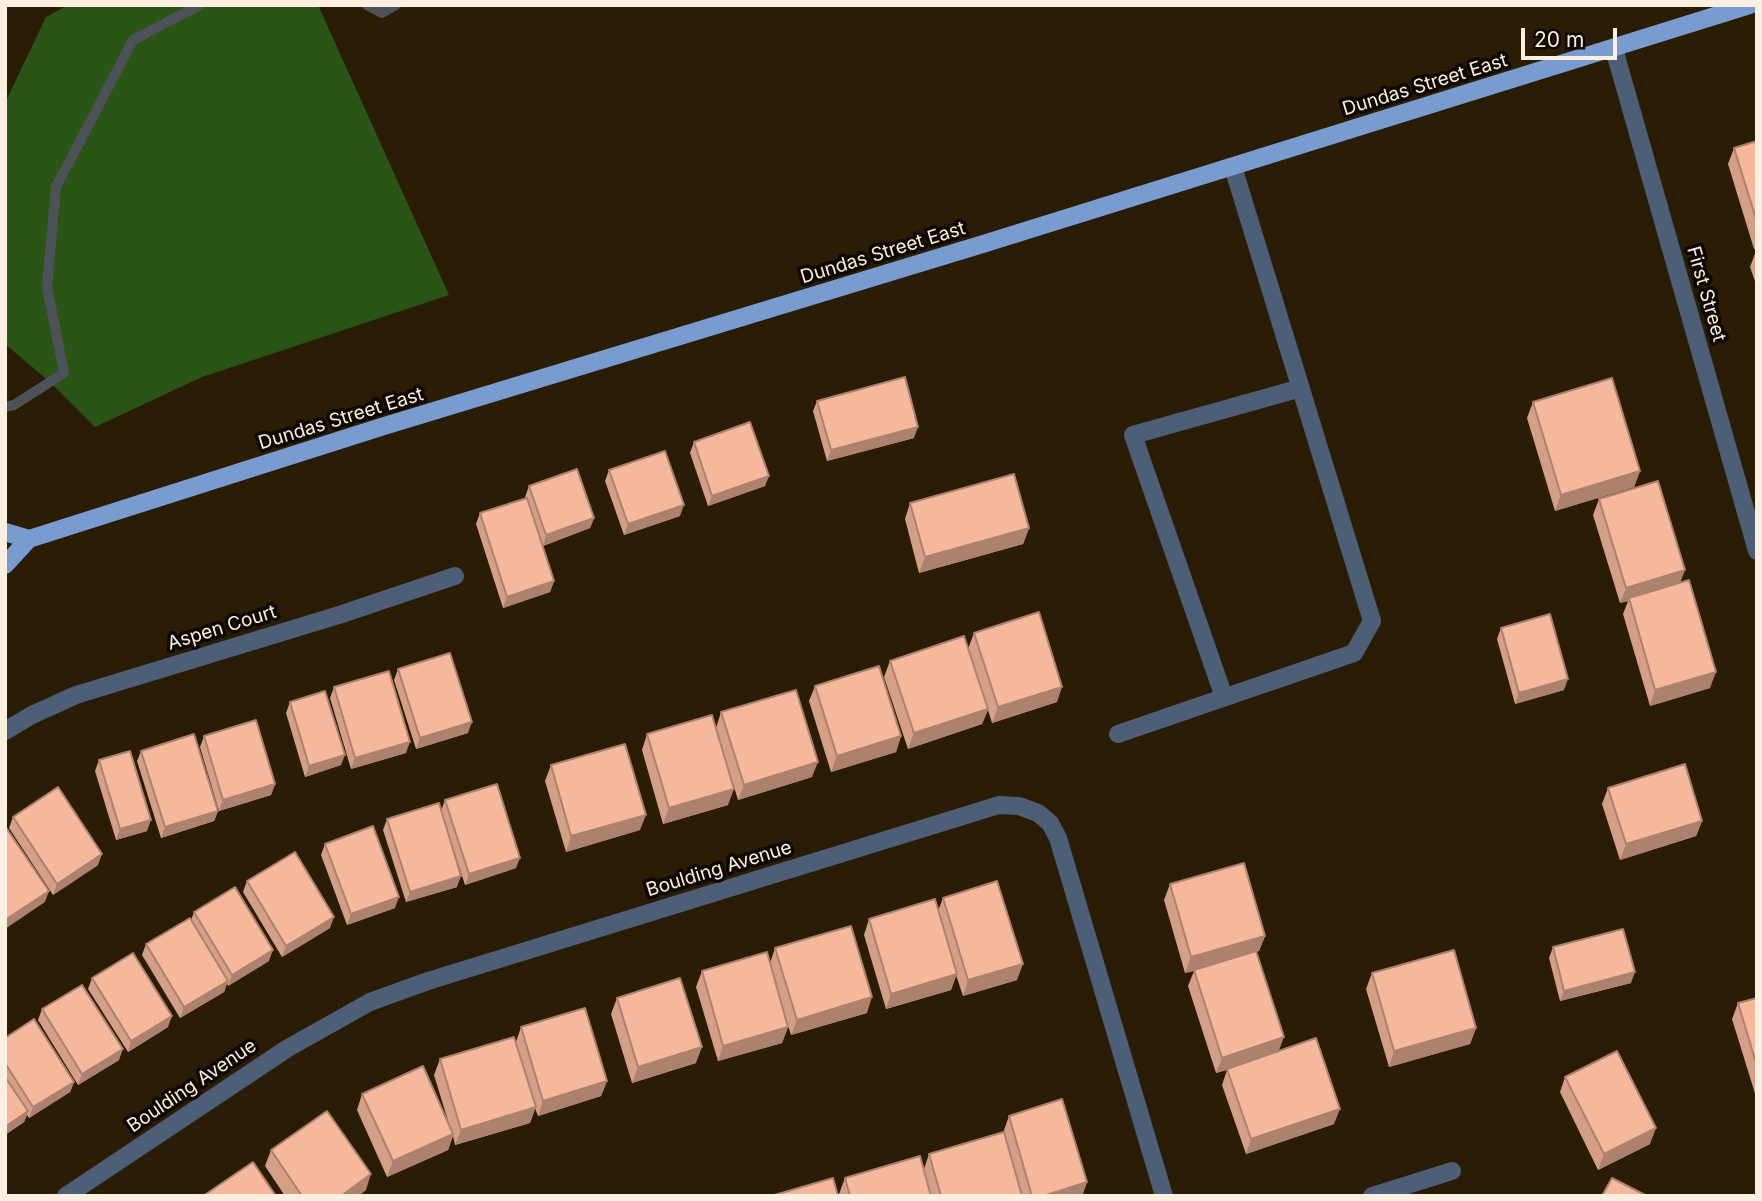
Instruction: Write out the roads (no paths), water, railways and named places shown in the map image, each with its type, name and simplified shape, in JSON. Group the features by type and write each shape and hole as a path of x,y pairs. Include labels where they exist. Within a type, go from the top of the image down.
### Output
{"main road":[{"name":"Dundas Street East","path":"5,565 29,539 381,427 1233,167 1750,5"},
{"path":"5,532 29,539"}],"street":[{"name":"First Street","path":"1614,49 1757,551"},
{"path":"1118,734 1354,653 1373,621 1233,167"},
{"path":"1224,697 1133,435 1301,388"},
{"name":"Aspen Court","path":"5,731 76,695 339,615 455,576"},
{"name":"Boulding Avenue","path":"66,1196 288,1048 370,1002 428,981 999,806 1018,806 1038,813 1050,823 1058,838 1164,1196"},
{"path":"1372,1196 1452,1171"}],"waterway":[{"path":"5,407 14,405 64,373 47,287 56,187 133,40 200,5"},
{"path":"367,5 382,13 396,5"}]}
